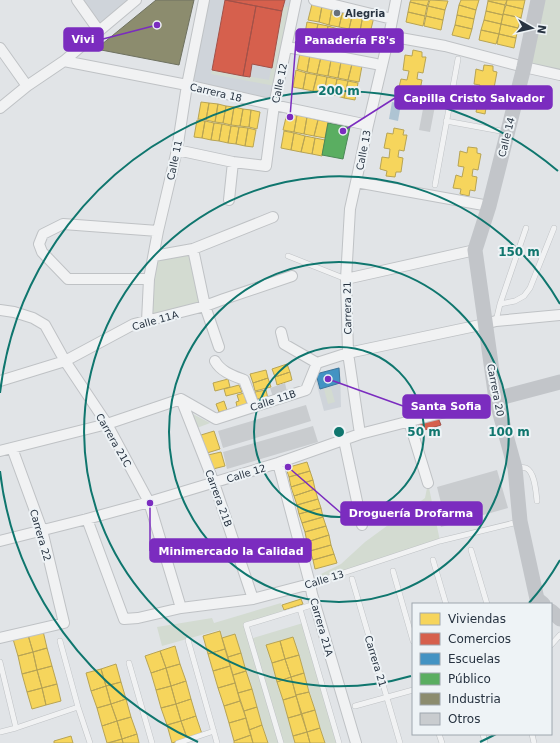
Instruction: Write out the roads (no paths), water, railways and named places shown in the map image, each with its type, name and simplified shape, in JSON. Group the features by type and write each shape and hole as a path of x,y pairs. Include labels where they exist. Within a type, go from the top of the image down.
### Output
{"street":[{"path":"77,0 99,31"},
{"path":"0,108 27,86 64,61 136,0"},
{"name":"Calle 11","path":"147,321 149,279 177,150 187,85 204,0"},
{"name":"Calle 12","path":"233,162 266,166 274,105 296,0"},
{"path":"314,0 392,19"},
{"name":"Calle 13","path":"356,182 396,0"},
{"name":"Calle 14","path":"475,250 489,206 524,67 538,0"},
{"path":"389,36 451,48 524,67 560,74"},
{"path":"287,47 382,66"},
{"path":"0,48 27,86"},
{"name":"Carrera 18","path":"64,61 187,85 274,105 368,124"},
{"path":"177,150 233,162 229,200"},
{"path":"356,182 489,206"},
{"name":"Carrera 21","path":"356,182 350,209 346,278 348,353 360,434"},
{"path":"154,256 193,249 273,217"},
{"path":"149,279 68,279 42,252 39,244 43,234 63,224 158,232"},
{"path":"193,249 205,306 219,347"},
{"path":"346,278 475,250"},
{"name":"Carrera 20","path":"475,250 491,322 496,399 515,468 520,521 540,602"},
{"name":"Calle 11A","path":"0,381 65,361 134,324 205,306 292,276"},
{"name":"Carrera 21C","path":"0,310 14,312 33,318 44,325 65,361 107,424 149,502 181,608"},
{"path":"281,332 284,344 317,363 348,353 491,322 560,315"},
{"path":"215,362 218,367 229,374 244,380 254,406"},
{"name":"Calle 11B","path":"181,399 216,419 306,390 317,363"},
{"name":"Calle 12","path":"0,541 149,502 278,464 360,434 560,382"},
{"path":"0,451 107,424 181,399"},
{"name":"Carrera 21B","path":"181,399 214,483 253,599"},
{"path":"409,421 428,483"},
{"path":"344,440 362,525"},
{"name":"Carrera 22","path":"0,638 64,623 42,530 12,448"},
{"name":"Carrera 21A","path":"278,464 312,594 356,743"},
{"name":"Calle 13","path":"87,519 124,619 138,618 181,608 253,599 310,584"},
{"path":"552,612 560,619"}],"lane":[{"path":"434,185 458,59"},
{"path":"446,121 507,132"},
{"path":"491,322 500,304 526,228"},
{"path":"500,304 515,301 524,296 530,288 554,228"},
{"path":"288,256 346,278"},
{"path":"515,468 525,468 530,471 534,480 537,501"},
{"name":"Calle 13","path":"310,584 440,541 520,521"},
{"path":"471,550 487,603"},
{"path":"433,560 446,603"},
{"path":"392,571 412,638"},
{"name":"Carrera 21","path":"352,580 400,743"},
{"path":"281,743 246,625 315,604"},
{"path":"300,609 339,743"},
{"path":"552,644 560,635"},
{"path":"188,640 217,743"},
{"path":"60,641 78,707 90,743"},
{"path":"0,662 16,728"},
{"path":"129,663 152,743"},
{"path":"355,706 412,690"},
{"path":"0,732 78,707"},
{"path":"178,743 214,731"}],"water":[{"path":"392,102 401,104 398,121 389,119"}],"place":[{"name":"Alegria","path":"337,13"},
{"name":"Vivi","path":"157,25"},
{"name":"Panadería F8's","path":"290,117"},
{"name":"Capilla Cristo Salvador","path":"343,131"},
{"name":"Santa Sofia","path":"328,379"},
{"name":"Droguería Drofarma","path":"288,467"},
{"name":"Minimercado la Calidad","path":"150,503"}]}
